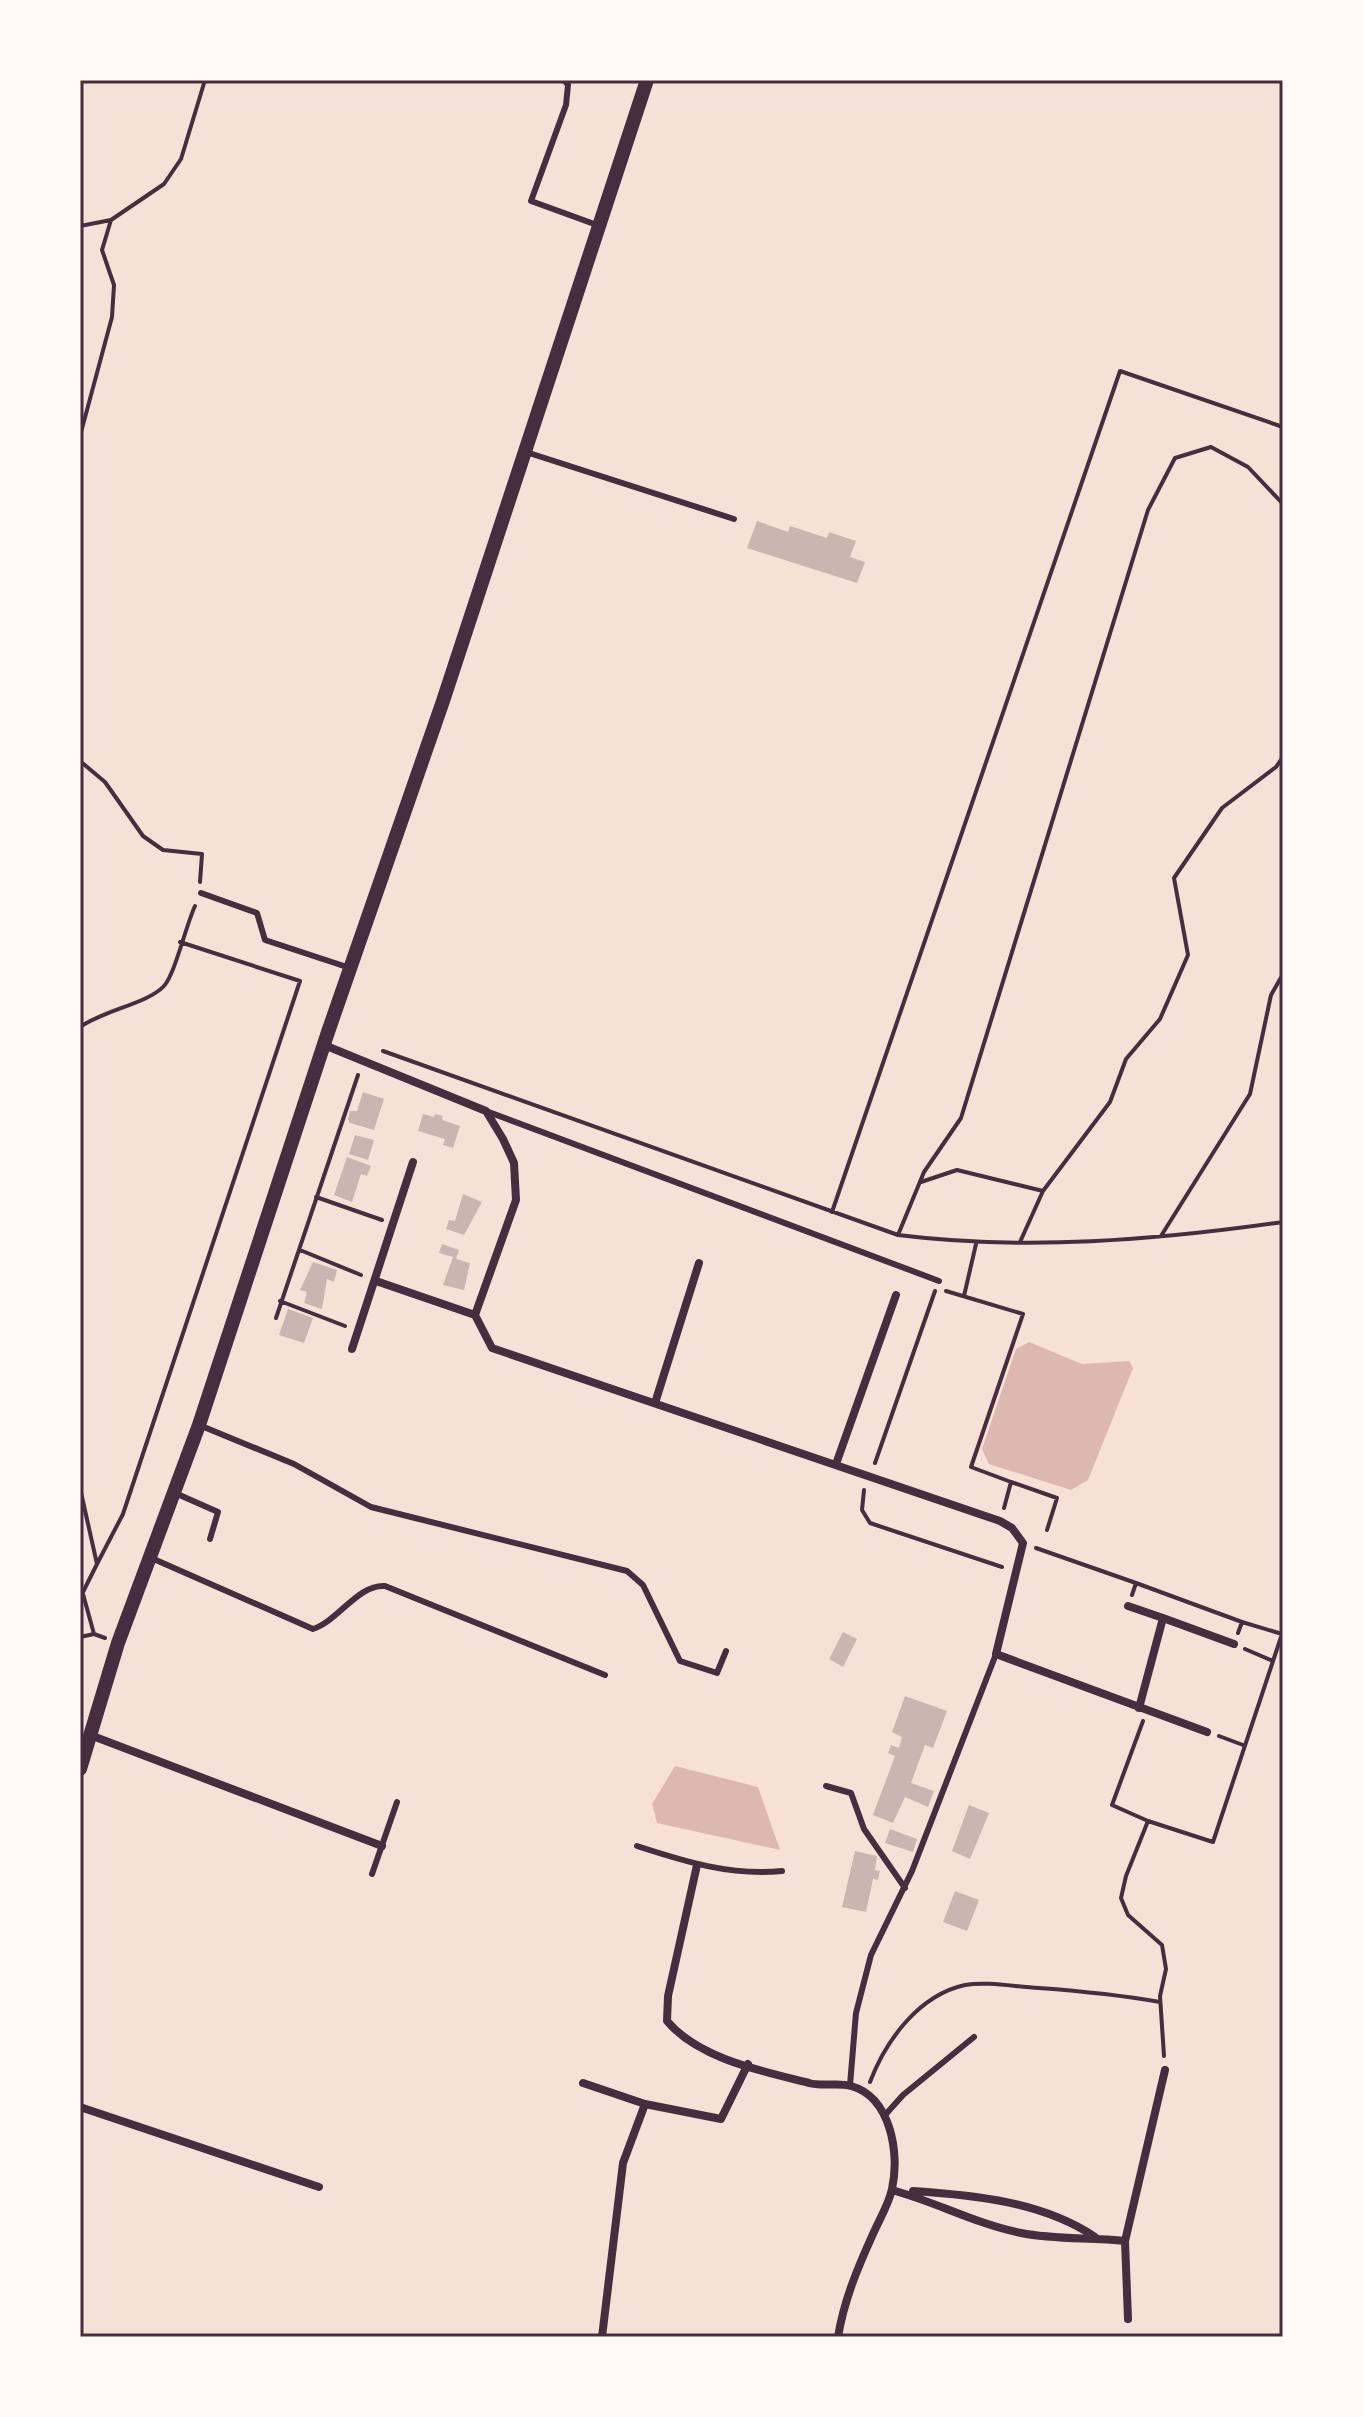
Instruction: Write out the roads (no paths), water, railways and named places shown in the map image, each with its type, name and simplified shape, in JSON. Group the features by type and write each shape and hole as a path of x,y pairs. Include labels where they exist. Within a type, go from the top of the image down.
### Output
{"street":[{"path":"80,1769 149,1557 199,1425 324,1045 526,452 597,225 647,80"},
{"path":"324,1045 486,1111 514,1163 516,1200 475,1315"},
{"path":"352,1349 413,1162"},
{"path":"655,1403 699,1263"},
{"path":"376,1281 475,1315 492,1348 1000,1521 1012,1528 1023,1543 996,1654 1207,1732"},
{"path":"836,1464 896,1295"},
{"path":"1128,1606 1234,1644"},
{"path":"1143,1710 1163,1618"},
{"path":"90,1735 382,1846"},
{"path":"697,1865 668,1996 667,2021 680,2036 706,2051 813,2084 850,2085 867,2093 886,2114 894,2152 892,2190 854,2277 838,2337"},
{"path":"583,2083 645,2104 721,2119 748,2064"},
{"path":"1128,2319 1125,2241 1165,2070"},
{"path":"602,2337 623,2163 645,2104"},
{"path":"80,2107 319,2187"},
{"path":"892,2190 926,2199 979,2222 1021,2233 1075,2241 1096,2238 1125,2241"},
{"path":"892,2190 951,2194 1031,2208 1073,2222 1096,2238"}],"lane":[{"path":"564,80 568,85 566,105 531,201 597,225"},
{"path":"526,452 734,519"},
{"path":"201,893 257,913 265,940 350,968"},
{"path":"486,1111 937,1285"},
{"path":"199,1425 294,1464 371,1507 627,1571 643,1585 680,1661 717,1673 726,1651"},
{"path":"173,1492 218,1512 210,1539"},
{"path":"149,1557 313,1629 323,1625 369,1588 385,1586 605,1675"},
{"path":"850,2085 852,2039 871,1955 905,1888 996,1654"},
{"path":"826,1786 851,1793 864,1829 905,1888"},
{"path":"372,1874 397,1802"},
{"path":"637,1846 697,1865 749,1874 782,1871"},
{"path":"886,2114 974,2037"}]}
